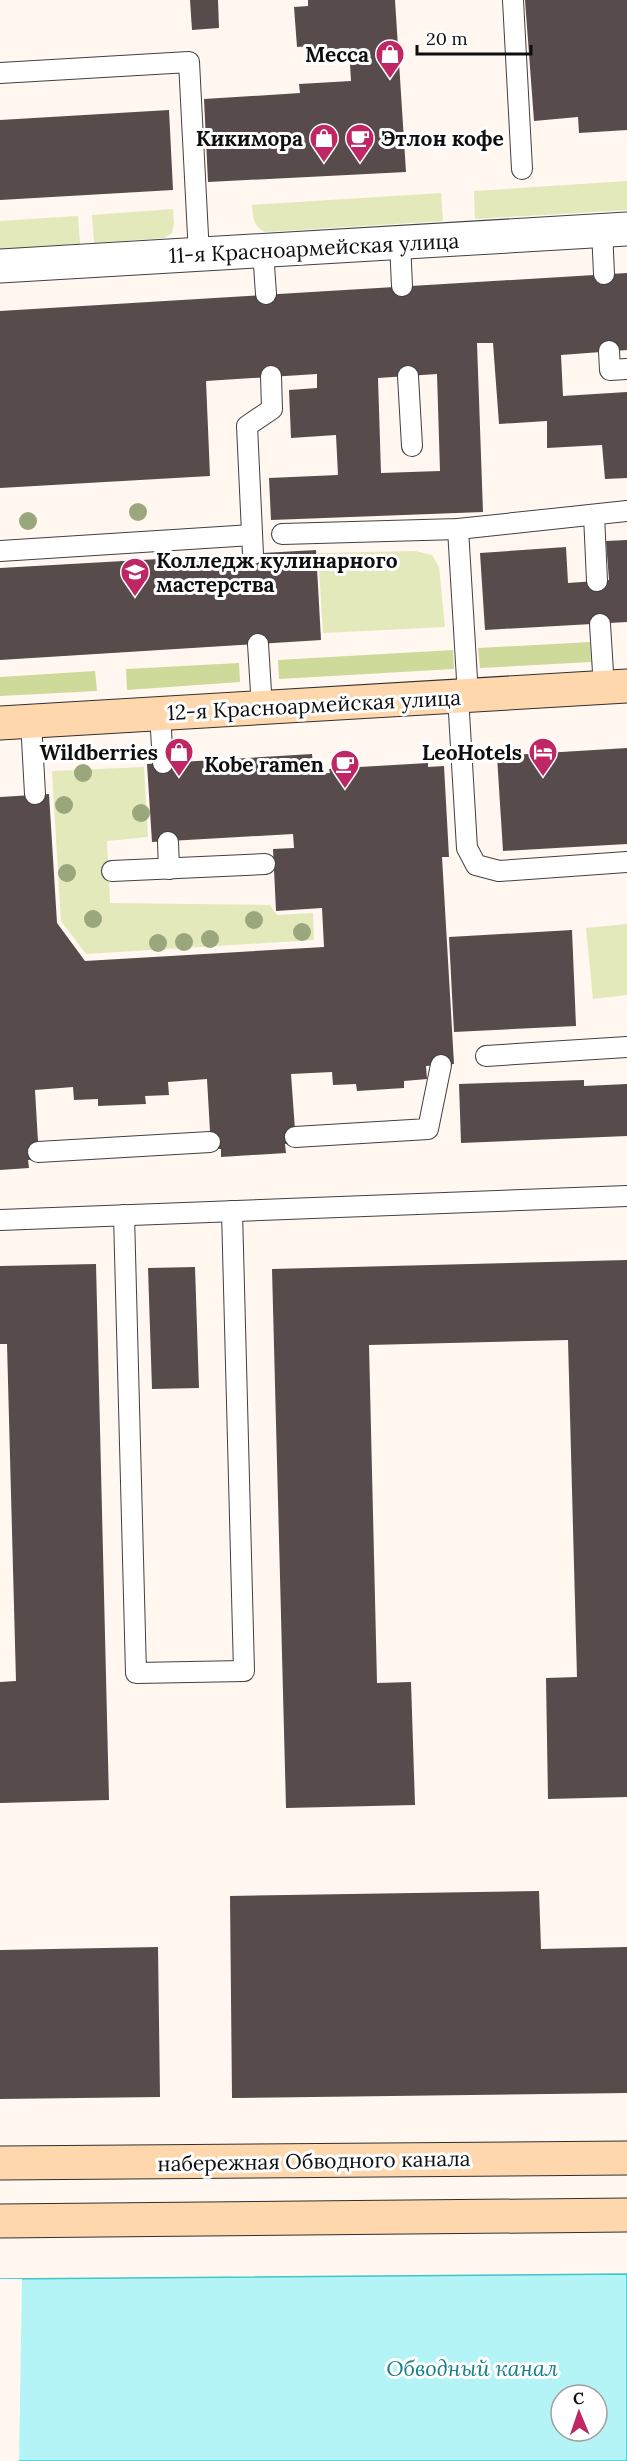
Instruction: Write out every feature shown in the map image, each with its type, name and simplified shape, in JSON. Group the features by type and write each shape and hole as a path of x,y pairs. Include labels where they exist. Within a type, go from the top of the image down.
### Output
{"main road":[{"name":"12-я Красноармейская улица","path":"15,722 615,687"},
{"name":"набережная Обводного канала","path":"0,2163 627,2158"},
{"path":"0,2221 627,2215"}],"street":[{"name":"11-я Красноармейская улица","path":"0,266 614,230"}],"lane":[{"path":"513,0 522,169"},
{"path":"0,73 189,62 199,255"},
{"path":"604,274 614,230"},
{"path":"400,243 402,286"},
{"path":"263,251 266,294"},
{"path":"609,351 610,370 627,369"},
{"path":"0,551 252,544 247,426 272,409 271,376"},
{"path":"408,376 412,446"},
{"path":"282,534 458,529 627,511"},
{"path":"594,515 597,581"},
{"path":"458,529 467,848 476,865 499,871 627,862"},
{"path":"600,624 615,687"},
{"path":"258,644 262,708"},
{"path":"160,714 163,763"},
{"path":"15,722 35,794"},
{"path":"168,842 169,869"},
{"path":"112,872 265,864"},
{"path":"486,1056 627,1047"},
{"path":"295,1137 428,1129 441,1065"},
{"path":"38,1152 210,1142"},
{"path":"0,1220 627,1196"},
{"path":"124,1215 136,1673 244,1671 232,1211"}],"green space":[{"path":"627,181 627,210 475,219 474,191"},
{"path":"441,193 443,221 265,232 254,221 252,205"},
{"path":"173,209 172,233 164,238 94,243 92,215"},
{"path":"78,216 80,244 0,249 0,221"},
{"path":"415,551 432,555 439,567 445,627 323,633 318,553"},
{"path":"590,642 591,662 480,668 478,648"},
{"path":"453,650 454,669 279,679 278,660"},
{"path":"239,663 240,682 127,690 126,669"},
{"path":"95,671 97,691 0,696 0,677"},
{"path":"144,767 148,837 107,841 110,903 270,905 277,915 313,913 314,940 86,954 61,921 52,771"},
{"path":"627,924 627,995 593,999 586,928"}],"water":[{"name":"Обводный канал","path":"627,2274 627,2461 0,2461 0,2279"}],"pier":[{"path":"0,2279 22,2279 19,2461 0,2461"}],"building":[{"path":"190,0 218,0 219,28 192,30"},
{"path":"308,0 395,0 406,172 208,182 204,99 300,93 299,84 351,81 349,48 311,51 311,46 297,47 294,7 308,6"},
{"path":"525,0 627,0 627,130 579,133 578,117 534,121"},
{"path":"169,110 173,190 0,200 0,120"},
{"path":"627,273 627,350 561,355 563,396 627,392 627,478 605,479 602,445 547,448 547,421 499,424 493,343 477,343 483,512 271,520 269,478 338,475 336,435 291,438 289,390 317,388 317,374 206,381 210,476 0,488 0,311","holes":["437,374 440,471 381,473 378,378"]},
{"path":"627,540 627,622 485,630 480,553 566,547 568,583 609,580 606,541"},
{"name":"Колледж кулинарного мастерства","path":"316,550 321,640 0,660 0,568"},
{"path":"627,748 627,844 503,851 497,756"},
{"path":"312,754 314,774 330,773 329,769 342,768 428,763 428,767 444,766 449,857 442,857 454,1064 426,1066 427,1079 404,1081 404,1088 357,1091 356,1084 333,1085 332,1072 291,1074 296,1144 285,1144 286,1153 221,1157 221,1149 211,1149 207,1079 168,1082 169,1095 145,1096 146,1104 98,1106 98,1099 74,1100 73,1087 35,1090 39,1159 28,1160 29,1168 0,1170 0,797 49,794 57,923 85,961 324,947 322,908 276,911 273,849 294,848 293,834 152,842 147,764"},
{"path":"572,930 576,1026 454,1032 449,937"},
{"path":"584,1080 584,1086 627,1084 627,1136 461,1143 459,1084"},
{"path":"627,1260 627,1797 548,1799 546,1678 577,1677 568,1340 369,1345 377,1683 411,1682 415,1805 286,1808 272,1269"},
{"path":"96,1264 109,1800 0,1803 0,1682 16,1681 7,1344 0,1344 0,1266"},
{"path":"195,1267 199,1388 152,1389 148,1268"},
{"path":"539,1891 541,1949 627,1947 627,2093 232,2098 230,1896"},
{"path":"158,1947 160,2097 0,2099 0,1950"}],"place":[{"name":"Mecca","path":"390,80"},
{"name":"Кикимора","path":"324,164"},
{"name":"Этлон кофе","path":"360,164"},
{"name":"Колледж кулинарного мастерства","path":"135,598"},
{"name":"Wildberries","path":"179,778"},
{"name":"LeoHotels","path":"543,778"},
{"name":"Kobe ramen","path":"345,790"}]}
